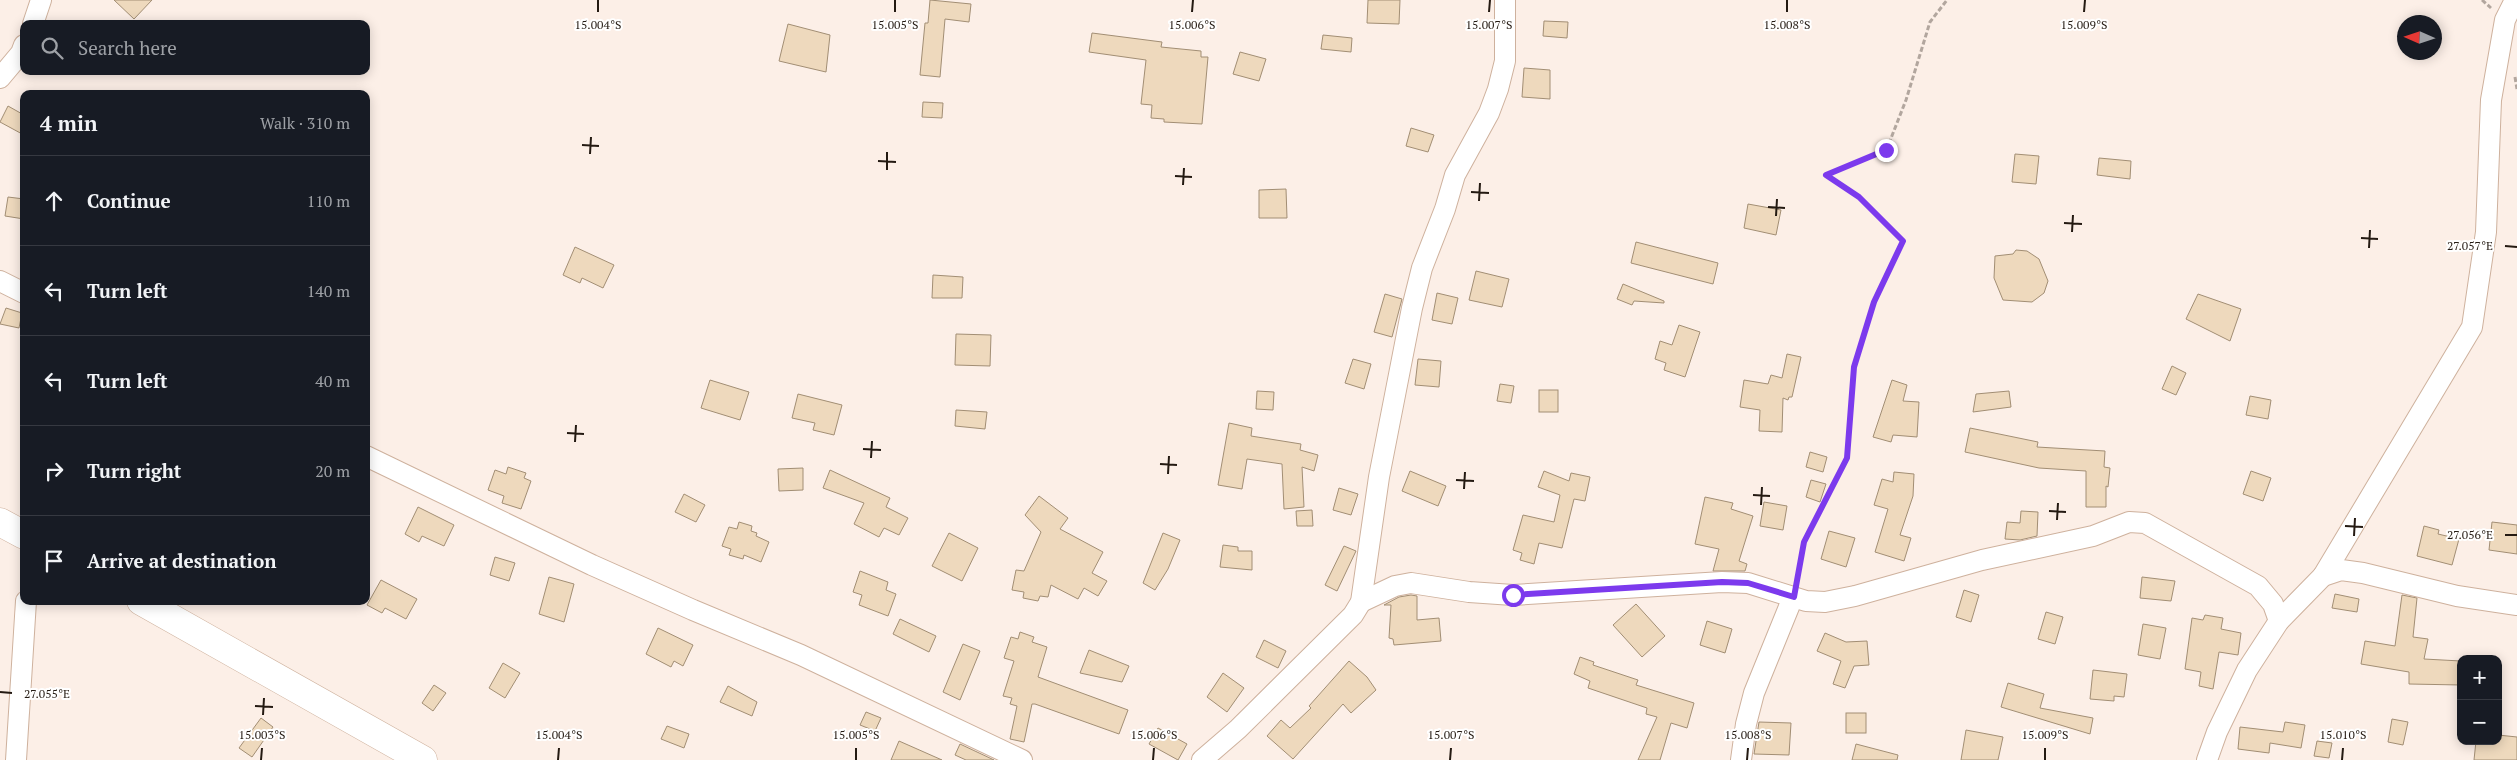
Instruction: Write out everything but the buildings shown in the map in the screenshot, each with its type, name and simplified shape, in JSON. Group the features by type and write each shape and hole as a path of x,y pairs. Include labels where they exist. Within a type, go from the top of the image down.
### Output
{"main road":[{"path":"0,522 20,533"},
{"path":"148,605 423,760"}],"street":[{"path":"34,20 41,0"},
{"path":"1202,760 1245,722 1352,615 1361,602 1379,477 1412,308 1422,268 1446,209 1455,175 1467,149 1489,113 1498,89 1505,62 1505,0"},
{"path":"2207,760 2217,732 2247,670 2279,621 2323,576 2472,327 2486,232 2491,100 2505,20 2514,0"},
{"path":"0,78 20,53"},
{"path":"0,281 20,291"},
{"path":"370,458 592,566 801,655 1022,760"},
{"path":"1361,602 1394,586 1411,583 1468,592 1513,595 1722,582 1748,583 1806,601 1825,602 1855,596 1982,560 2093,536 2129,522 2144,524 2258,586 2273,604 2279,621"},
{"path":"2323,576 2341,570 2363,573 2457,596 2517,605"},
{"path":"1741,760 1746,724 1754,693 1794,597"},
{"path":"16,760 26,605"}],"path":[{"path":"1794,597 1804,542 1847,458 1854,367 1874,302 1903,241 1859,197 1826,175 1886,150 1906,100 1930,22 1947,0"}],"route":[{"path":"1513,595 1722,582 1748,583 1770,588 1794,597 1804,542 1847,458 1854,367 1874,302 1903,241 1859,197 1826,175 1886,150"}]}
